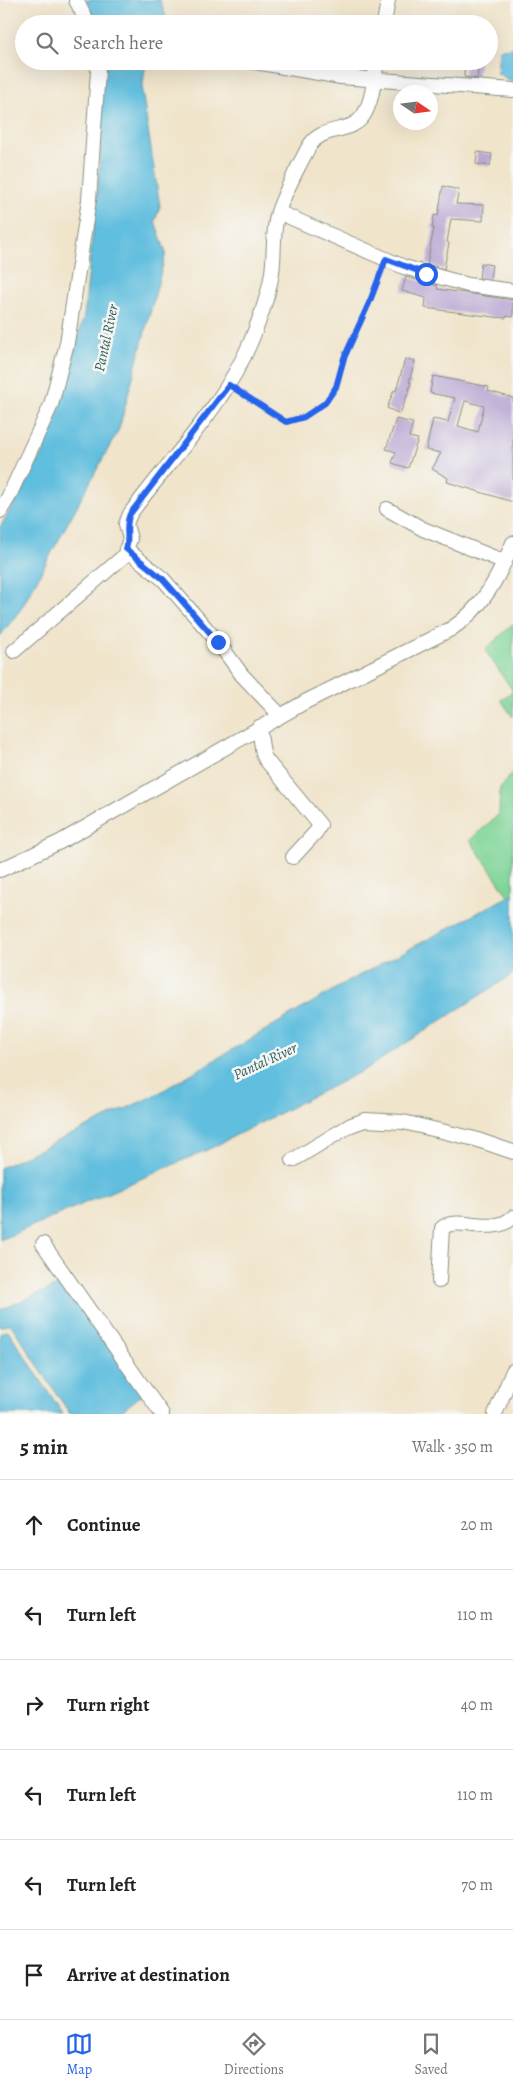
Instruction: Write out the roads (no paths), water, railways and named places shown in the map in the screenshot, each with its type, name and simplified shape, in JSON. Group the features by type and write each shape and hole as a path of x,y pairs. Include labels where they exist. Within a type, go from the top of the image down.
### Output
{"street":[{"path":"76,0 84,15"},
{"path":"386,15 388,0"},
{"path":"0,510 8,498 50,406 67,343 89,200 98,70"},
{"path":"301,70 341,77 513,90"},
{"path":"14,651 124,556 130,539 126,524 130,514 229,385 251,341 272,273 278,212 311,142 323,132 349,126 362,116 369,101 376,70"},
{"path":"278,212 386,259 426,274 468,285 513,291"},
{"path":"386,509 423,529 505,562"},
{"path":"0,870 60,842 280,715 434,639 457,625 471,614 484,599 496,581 513,543"},
{"path":"126,549 163,579 218,642 242,675 280,715"},
{"path":"260,727 263,754 266,760 320,824 316,832 293,858"},
{"path":"293,1160 351,1125 365,1120 403,1122 475,1139 513,1152"},
{"path":"439,1281 442,1228 450,1224 493,1226 502,1224 513,1217"},
{"path":"43,1244 162,1414"},
{"path":"494,1414 513,1371"}],"water":[{"path":"86,0 160,0 165,15 92,15"},
{"path":"513,48 513,82 497,73 499,49"},
{"name":"Pantal River","path":"102,70 145,70 142,91 160,207 155,221 166,253 119,429 21,609 0,636 0,527 43,454 84,316 100,164"},
{"name":"Pantal River","path":"513,894 513,974 366,1069 209,1149 0,1240 0,1168 157,1094 347,982"},
{"path":"64,1283 144,1393 118,1414 70,1414 10,1323 0,1327 0,1310"},
{"path":"8,1330 63,1414 0,1414 0,1333"}]}
